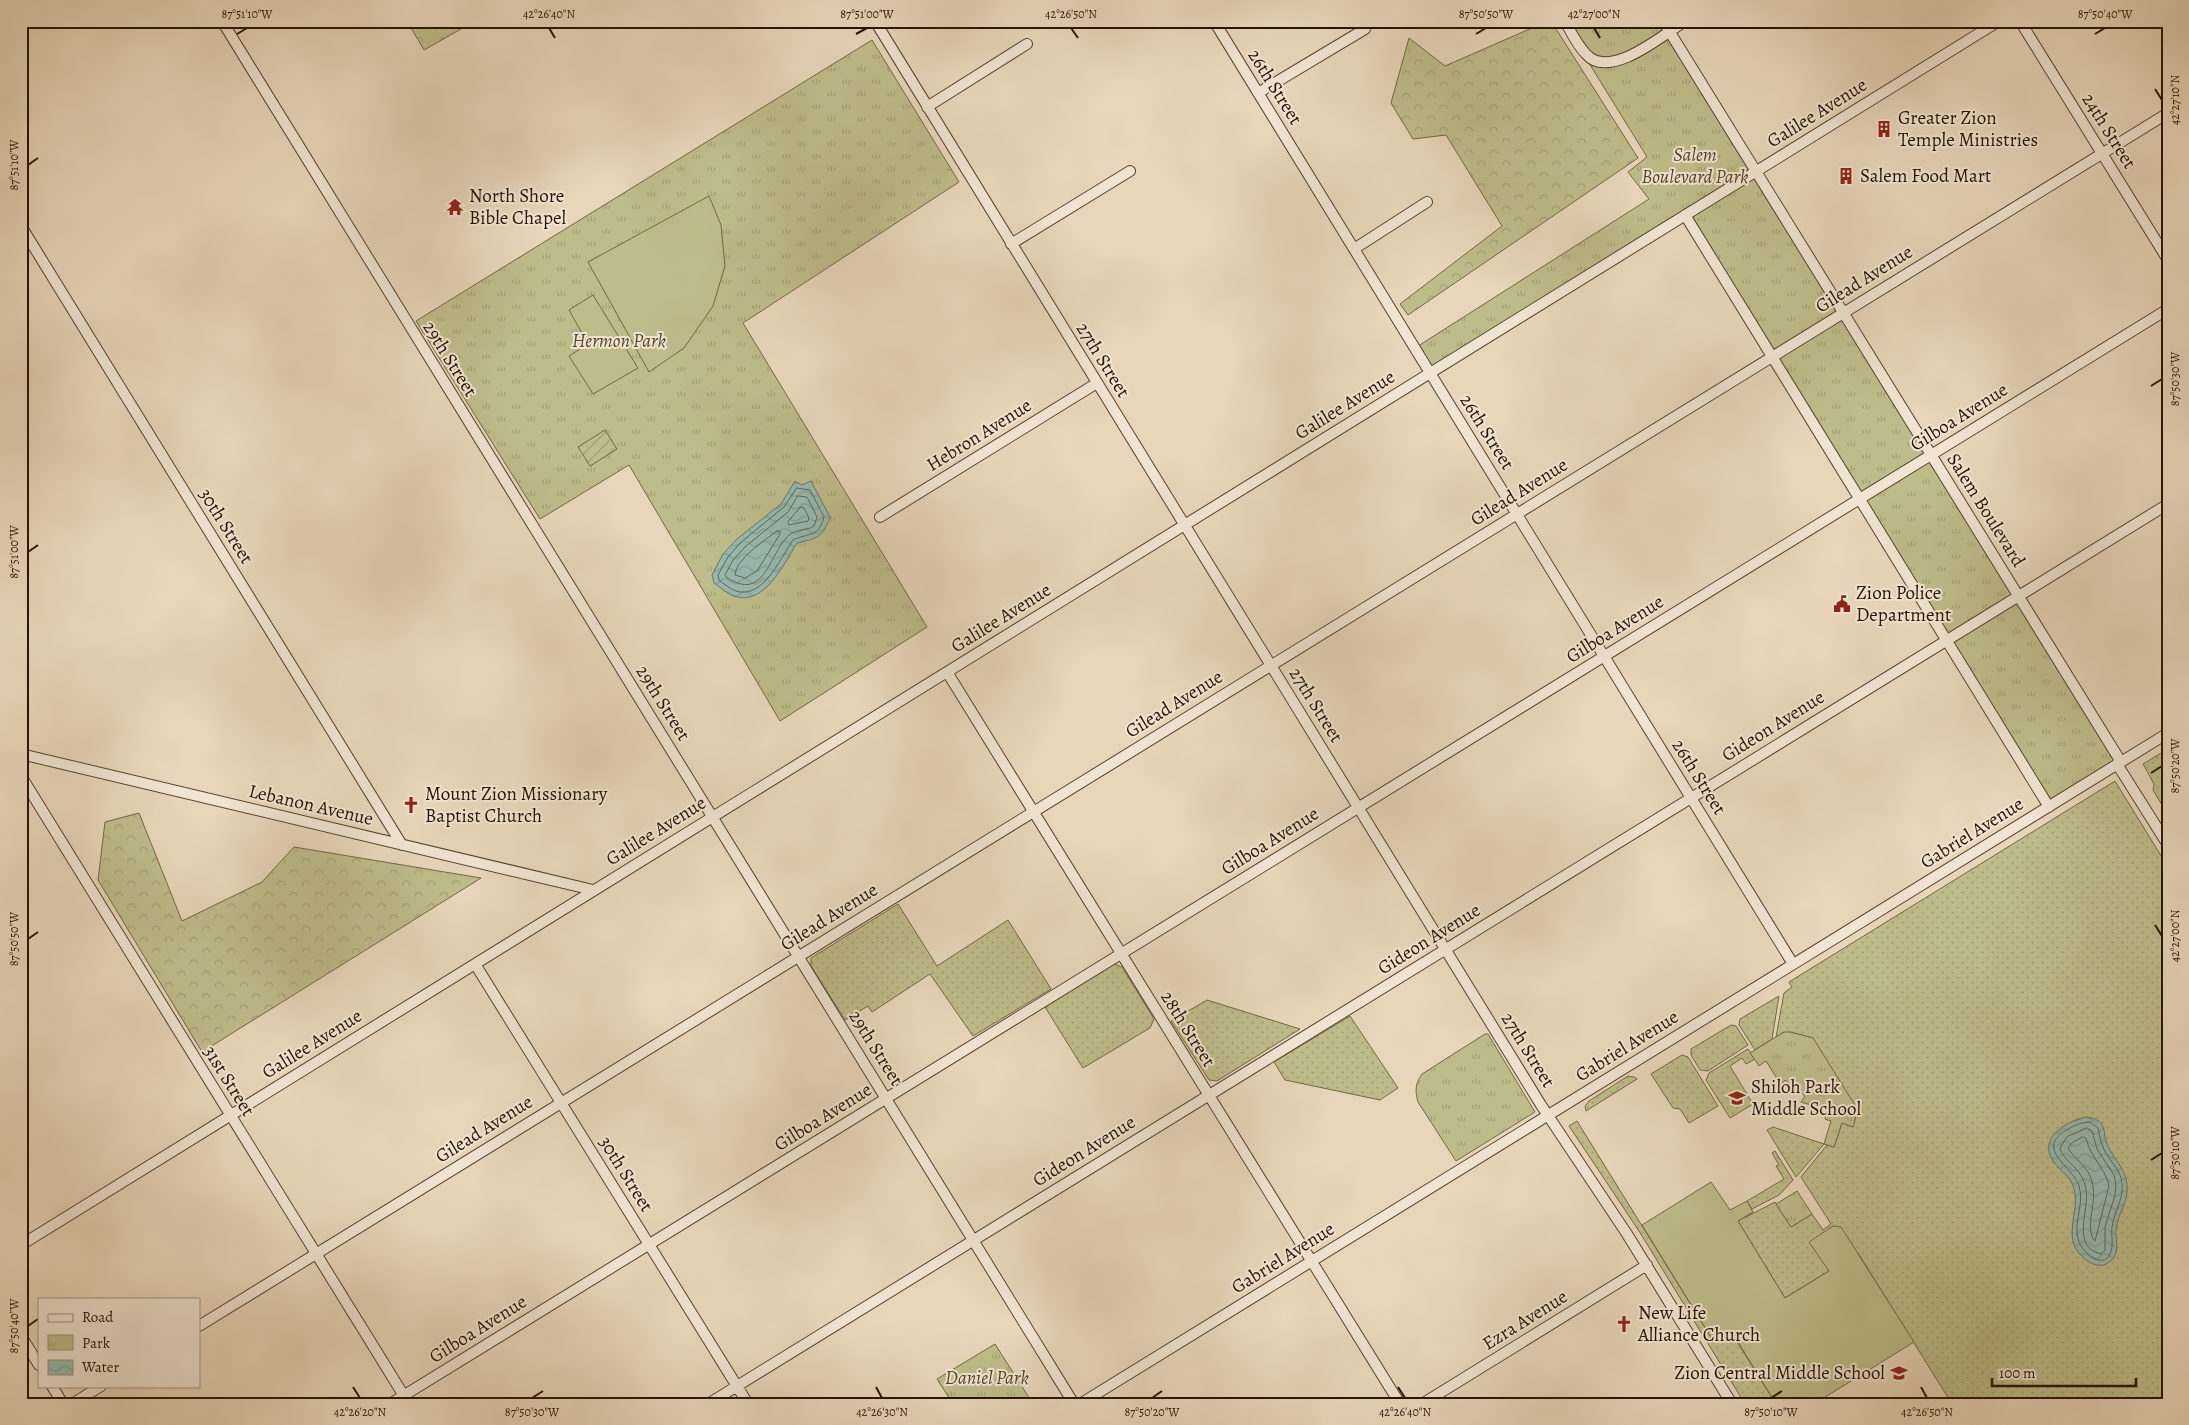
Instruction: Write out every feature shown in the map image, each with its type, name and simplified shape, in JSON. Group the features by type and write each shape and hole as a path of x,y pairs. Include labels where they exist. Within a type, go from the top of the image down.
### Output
{"street":[{"name":"29th Street","path":"222,21 1074,1404"},
{"name":"27th Street","path":"875,21 1445,950 1548,1115 1647,1265 1732,1404"},
{"name":"26th Street","path":"1214,21 1793,964"},
{"path":"1565,21 1586,55 1602,62 1626,59 1685,21"},
{"name":"Salem Boulevard","path":"1662,21 2018,595 2168,845"},
{"name":"Galilee Avenue","path":"21,1245 2000,21"},
{"name":"24th Street","path":"2020,21 2168,260"},
{"path":"1258,93 1365,29"},
{"path":"927,107 1027,44"},
{"name":"Gilead Avenue","path":"200,1325 2168,113"},
{"path":"1011,244 1130,171"},
{"path":"1354,249 1427,202"},
{"path":"1685,215 2048,807"},
{"name":"30th Street","path":"21,226 402,844"},
{"name":"Gilboa Avenue","path":"390,1404 406,1400 649,1244 2168,309"},
{"name":"Hebron Avenue","path":"880,517 1097,383"},
{"name":"Gideon Avenue","path":"708,1404 2168,504"},
{"name":"28th Street","path":"947,672 1400,1404"},
{"name":"Gabriel Avenue","path":"1080,1404 2168,733"},
{"name":"Lebanon Avenue","path":"21,754 594,890"},
{"name":"31st Street","path":"21,776 406,1400"},
{"name":"30th Street","path":"475,964 748,1404"},
{"name":"Ezra Avenue","path":"1422,1404 1647,1265"},
{"path":"21,1336 38,1363"},
{"path":"53,1388 63,1404"},
{"path":"72,1404 98,1388"}],"green space":[{"path":"407,21 475,21 424,50"},
{"path":"1551,21 1638,158 1408,315 1400,304 1502,226 1446,135 1413,139 1391,103 1409,38 1445,66"},
{"name":"Salem Boulevard Park","path":"1563,21 1663,21 2121,762 2049,807 1685,215 1430,373 1415,348 1649,199 1628,172 1647,157"},
{"name":"Hermon Park","path":"872,40 959,182 743,323 927,627 780,721 629,465 540,519 416,321"},
{"path":"709,196 721,225 725,266 713,306 684,348 649,372 588,262"},
{"path":"593,295 638,368 593,394 569,356 588,344 569,310"},
{"path":"605,430 617,449 590,466 578,447"},
{"path":"2168,749 2168,815 2153,790 2154,784 2143,764"},
{"path":"2115,781 2168,867 2168,1404 1952,1404 1858,1253 1785,1298 1738,1221 1775,1202 1791,1227 1812,1214 1823,1230 1831,1224 1801,1177 1827,1145 1834,1147 1842,1123 1853,1127 1813,1038 1790,1032 1776,1037 1784,993 1792,987 1789,982"},
{"path":"139,813 182,921 262,882 294,847 481,878 202,1052 98,880 105,822"},
{"path":"898,904 937,966 1008,920 1051,989 973,1036 930,974 872,1012 868,1006 845,1020 811,966 811,958"},
{"path":"1114,964 1122,967 1154,1019 1150,1028 1083,1068 1045,1007"},
{"path":"1779,996 1772,1039 1755,1050 1739,1025 1740,1019"},
{"path":"1207,1000 1300,1029 1217,1081 1209,1080 1171,1021"},
{"path":"1350,1016 1398,1088 1380,1100 1285,1080 1274,1062"},
{"path":"1731,1025 1736,1026 1748,1045 1708,1071 1700,1070 1691,1055 1691,1049"},
{"path":"1784,1032 1813,1038 1858,1110 1853,1127 1842,1123 1834,1147 1824,1144 1831,1121 1825,1119 1827,1110 1801,1102 1805,1096 1785,1080 1781,1085 1766,1061 1759,1066 1750,1053"},
{"path":"1485,1034 1488,1034 1535,1112 1456,1161 1418,1102 1417,1084 1422,1074"},
{"path":"1748,1049 1755,1059 1746,1064 1742,1058 1730,1066 1753,1104 1730,1118 1706,1080 1709,1073"},
{"path":"1682,1055 1688,1057 1718,1106 1689,1123 1680,1109 1673,1108 1651,1074"},
{"path":"1628,1076 1637,1079 1586,1111 1585,1106 1589,1101"},
{"path":"1577,1121 1714,1342 1731,1332 1776,1404 1745,1404 1639,1231 1569,1126"},
{"path":"1773,1127 1824,1144 1796,1177 1767,1130"},
{"path":"1775,1151 1793,1180 1779,1195 1752,1209 1747,1201 1784,1179 1776,1166 1779,1165 1772,1153"},
{"path":"1711,1182 1730,1210 1747,1201 1753,1212 1738,1221 1785,1298 1829,1271 1809,1242 1833,1226 1841,1227 1914,1342 1814,1404 1776,1404 1732,1332 1714,1342 1642,1225"},
{"path":"1797,1191 1812,1214 1791,1227 1776,1204"},
{"name":"Daniel Park","path":"995,1344 1033,1404 953,1404 937,1379"}],"water":[{"path":"795,481 802,485 811,481 830,517 822,533 815,538 797,543 772,582 764,590 745,598 729,594 714,583 712,575 723,554 737,539 781,504"},
{"path":"2087,1117 2096,1120 2102,1125 2108,1147 2124,1173 2127,1185 2125,1202 2116,1229 2116,1252 2112,1260 2104,1265 2092,1264 2078,1252 2074,1244 2072,1235 2075,1208 2073,1185 2049,1154 2051,1138 2056,1132 2071,1122"}],"place":[{"name":"Greater Zion Temple Ministries","path":"1884,129"},
{"name":"Salem Food Mart","path":"1846,176"},
{"name":"North Shore Bible Chapel","path":"455,207"},
{"name":"Zion Police Department","path":"1842,604"},
{"name":"Mount Zion Missionary Baptist Church","path":"411,805"},
{"name":"Shiloh Park Middle School","path":"1737,1098"},
{"name":"New Life Alliance Church","path":"1624,1324"},
{"name":"Zion Central Middle School","path":"1899,1373"}]}
